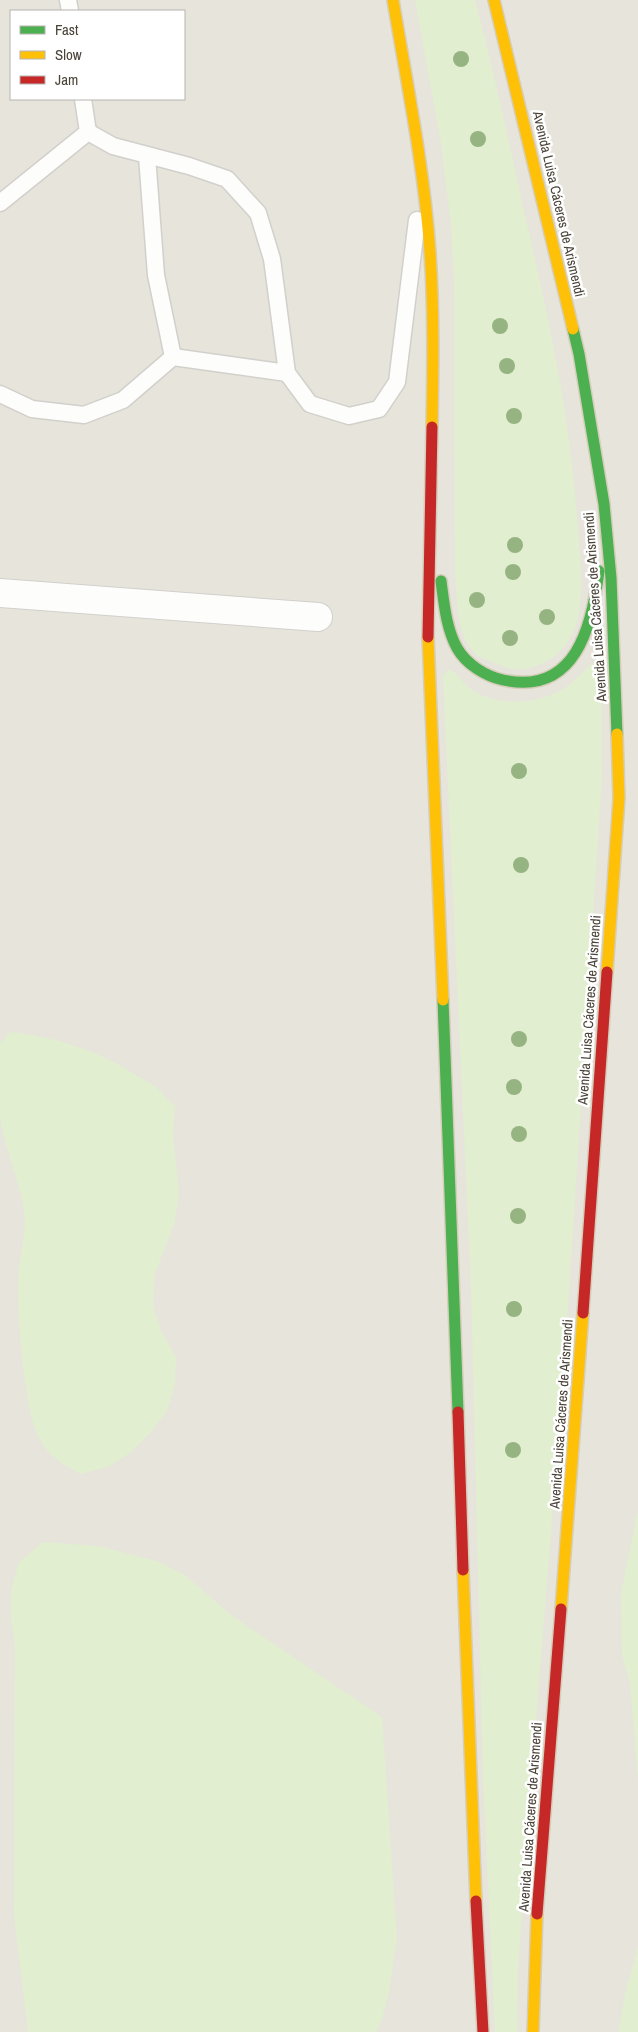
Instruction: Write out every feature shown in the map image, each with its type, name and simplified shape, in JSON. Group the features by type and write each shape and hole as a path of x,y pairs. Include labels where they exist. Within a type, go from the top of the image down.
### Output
{"main road":[{"path":"393,0 422,178 430,252 433,339 428,648 447,1085 465,1643 483,2032"},
{"name":"Avenida Luisa Cáceres de Arismendi","path":"494,0 579,354 604,504 611,578 618,729 619,798 586,1280 538,1901 533,2032"},
{"path":"430,503 445,605 455,645 473,668 498,681 523,684 546,678 568,663 583,641 593,614 596,595 604,504"}],"street":[{"path":"0,593 318,617"}],"lane":[{"path":"83,100 88,132"},
{"path":"88,132 113,146 189,166 227,179 258,213 272,259 287,373 310,404 349,416 379,409 397,382 422,178"},
{"path":"0,203 88,132"},
{"path":"147,156 156,275 173,357"},
{"path":"0,394 32,409 84,415 123,400 173,357 287,373"}],"shaded area":[{"path":"0,0 638,0 638,2032 0,2032"}],"green space":[{"path":"415,0 475,0 495,80 556,359 568,431 576,504 580,562 580,606 573,634 564,647 546,662 527,669 507,668 475,654 464,636 457,604 455,573 454,286 451,225 441,144"},
{"path":"598,661 601,663 602,775 565,1356 518,1969 517,2032 495,2032 483,1779 471,1288 443,677 446,671 451,670 477,693 499,700 511,702 536,700 569,685 590,665"},
{"path":"10,1032 43,1037 74,1045 104,1057 156,1087 175,1107 173,1135 179,1193 175,1221 155,1274 153,1305 161,1331 176,1357 175,1384 167,1411 151,1432 131,1452 110,1466 80,1474 52,1456 40,1440 34,1426 25,1382 18,1305 18,1283 25,1218 19,1187 4,1139 0,1115 0,1043"},
{"path":"638,1509 638,1782 630,1684 622,1655 621,1593"},
{"path":"43,1542 99,1546 160,1562 186,1576 231,1615 382,1717 397,1938 389,1992 382,2019 376,2032 28,2032 14,1915 15,1644 11,1618 11,1590 19,1562"},
{"path":"638,1947 638,2032 618,2032 626,1990"}],"traffic: fast":[{"path":"573,329 579,354 604,504 611,578 617,734"},
{"path":"441,581 448,624 453,640 465,659 489,676 503,680 528,682 548,677 564,667 576,652 585,634 591,613 599,571"},
{"path":"443,1000 458,1412"}],"traffic: slow":[{"path":"393,0 424,189 427,220 433,318 432,427"},
{"path":"494,0 573,329"},
{"path":"428,637 443,1000"},
{"path":"607,972 619,798 617,734"},
{"path":"561,1609 583,1313"},
{"path":"463,1570 476,1901"},
{"path":"533,2032 537,1914"}],"traffic: jam":[{"path":"428,637 432,427"},
{"path":"583,1313 607,972"},
{"path":"458,1412 463,1570"},
{"path":"537,1914 561,1609"},
{"path":"476,1901 483,2032"}]}
